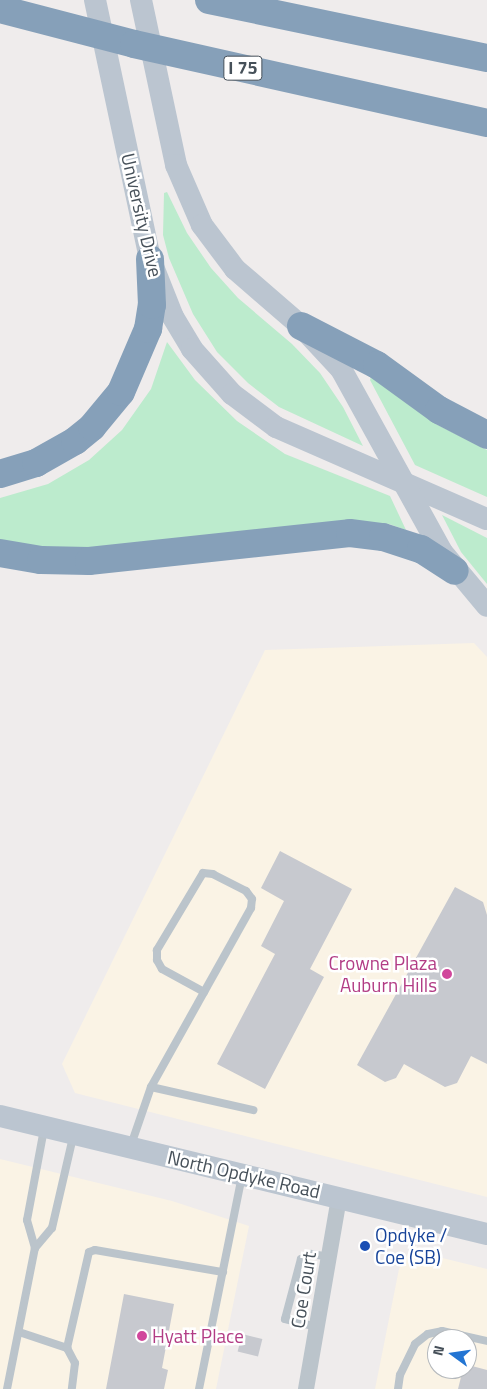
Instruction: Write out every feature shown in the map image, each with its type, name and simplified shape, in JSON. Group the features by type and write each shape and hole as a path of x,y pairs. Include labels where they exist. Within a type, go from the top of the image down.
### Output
{"highway":[{"path":"209,0 487,58"},
{"name":"I 75","path":"0,9 134,44 487,123"},
{"path":"0,474 36,463 75,441 92,427 121,392 132,374 148,329 152,305 150,259"},
{"path":"301,326 376,364 439,410 487,435"},
{"path":"0,553 40,560 89,561 350,533 384,537 413,546 438,558 455,571"}],"main road":[{"name":"University Drive","path":"95,0 150,259 173,317 187,341 232,394 255,413 300,440 487,519"},
{"path":"141,0 169,135 184,186 202,225 219,250 253,287 301,326 321,346 354,388 431,534 455,571 487,606"},
{"name":"North Opdyke Road","path":"0,1116 487,1234"}],"street":[{"name":"Coe Court","path":"306,1389 339,1197"}],"lane":[{"path":"130,1147 151,1087 251,908 252,898 221,879 203,873 157,950 157,960 162,969 204,992"},
{"path":"151,1087 253,1110"},
{"path":"7,1389 35,1248 27,1220 45,1127"},
{"path":"35,1248 52,1228 73,1134"},
{"path":"199,1389 243,1174"},
{"path":"67,1348 89,1252 95,1250 223,1272"},
{"path":"317,1326 285,1319 301,1259 311,1254 329,1257"},
{"path":"398,1389 400,1375 415,1344 428,1334 442,1331 487,1341"},
{"path":"19,1332 62,1344 67,1348 75,1363 72,1389"}],"shaded area":[{"path":"474,643 487,657 487,1197 75,1093 62,1064 265,650"},
{"path":"0,1159 172,1201 249,1226 216,1389 0,1389"},
{"path":"410,1250 487,1269 487,1389 375,1389 399,1269"}],"green space":[{"path":"167,192 187,233 211,268 238,298 292,344 320,373 343,407 363,446 279,407 248,383 217,352 193,314 169,258 163,235 164,193"},
{"path":"167,342 195,380 237,421 285,454 390,496 406,530 389,524 352,521 75,551 0,542 0,498 48,484 89,460 122,430 151,389"},
{"path":"371,377 434,423 487,450 487,497 415,465 370,380"},
{"path":"442,515 487,538 487,584 461,552"}],"building":[{"path":"280,851 352,889 310,969 324,977 265,1089 217,1064 275,954 261,946 284,901 261,888"},
{"name":"Crowne Plaza Auburn Hills","path":"455,887 483,902 487,915 487,1064 471,1056 457,1083 445,1087 404,1064 396,1078 385,1082 357,1065"},
{"name":"Hyatt Place","path":"124,1294 174,1304 162,1368 168,1370 164,1389 106,1389"},
{"path":"242,1334 262,1339 258,1357 238,1351"},
{"path":"477,1367 487,1370 487,1389 458,1389 460,1379 477,1379"}],"place":[{"name":"Crowne Plaza Auburn Hills","path":"447,974"},
{"name":"Opdyke / Coe (SB)","path":"365,1246"},
{"name":"Hyatt Place","path":"142,1336"}]}
